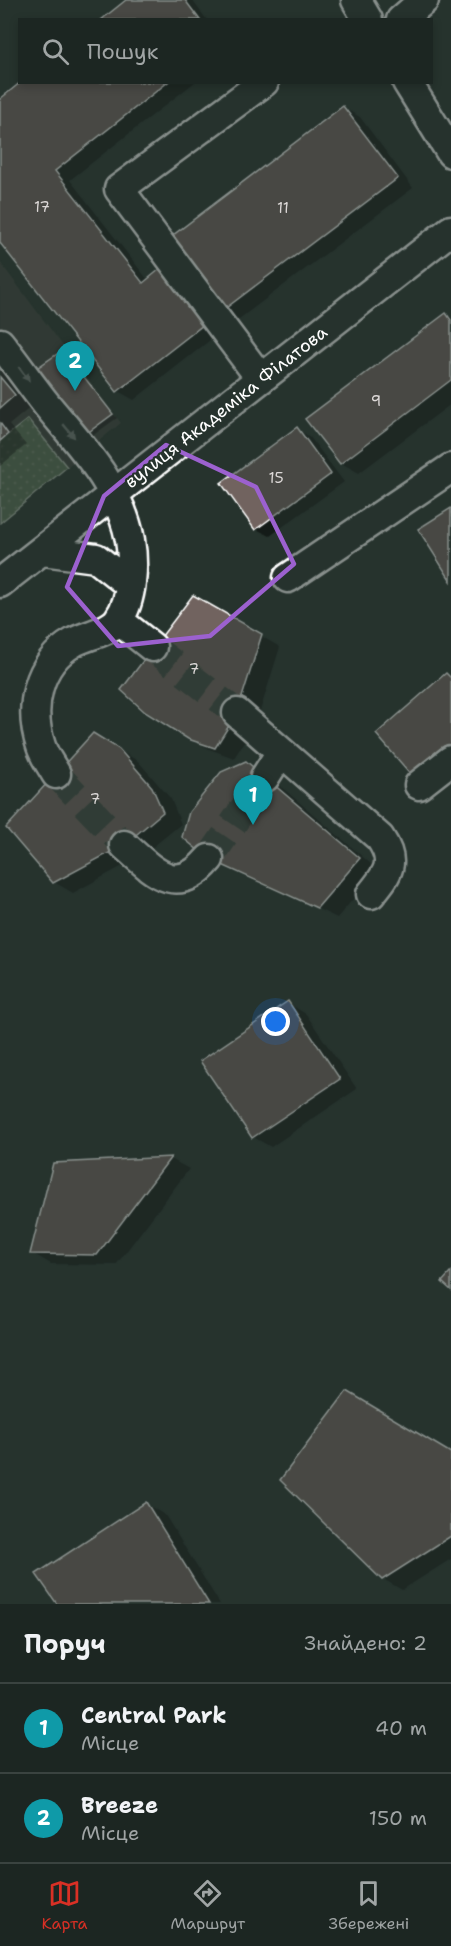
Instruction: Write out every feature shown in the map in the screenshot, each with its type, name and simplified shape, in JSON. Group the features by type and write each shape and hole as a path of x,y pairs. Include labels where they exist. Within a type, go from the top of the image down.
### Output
{"street":[{"path":"403,18 424,0"},
{"path":"261,84 119,189 261,379"},
{"path":"408,84 451,153"},
{"name":"вулиця Академіка Філатова","path":"0,583 451,230"},
{"path":"0,343 91,456 114,495 130,540 130,585 127,603 118,621 68,646 50,662 38,687 35,712 41,747 56,774"},
{"path":"288,578 451,468"},
{"path":"43,551 96,558 130,585"},
{"path":"118,621 152,647"},
{"path":"237,713 380,838 387,850 390,863 387,875 371,894"},
{"path":"265,777 281,752"},
{"path":"419,785 451,760"},
{"path":"124,845 154,872 169,879 186,877 200,870 209,859"}],"highlighted area":[{"path":"166,445 256,487 294,564 210,636 118,646 67,587 104,496"}],"shaded area":[{"path":"0,262 121,423 67,467 28,419 0,442"}],"green space":[{"path":"28,419 67,467 0,523 0,441"}],"building":[{"path":"126,0 185,0 198,18 104,18"},
{"path":"19,84 165,84 55,171 143,283 165,265 208,321 117,392 0,243 0,99"},
{"path":"343,106 398,178 222,311 168,239"},
{"path":"446,313 451,320 451,380 340,464 305,419"},
{"path":"63,350 113,414 86,434 37,368"},
{"path":"0,377 15,395 0,408"},
{"path":"0,423 8,434 0,441"},
{"path":"297,427 331,474 255,530 221,483"},
{"path":"451,508 451,581 418,529"},
{"path":"193,595 262,634 237,713 215,748 188,739 145,712 121,690"},
{"path":"446,673 451,678 451,747 414,778 376,734"},
{"path":"93,733 119,749 152,787 163,812 124,845 53,883 6,828"},
{"path":"246,761 360,858 317,908 209,859 182,837 189,812 221,772"},
{"path":"288,1001 340,1079 252,1138 200,1061"},
{"path":"171,1157 97,1255 30,1254 53,1163"},
{"path":"451,1272 451,1290 442,1282"},
{"path":"347,1391 451,1453 451,1536 382,1580 280,1480"},
{"path":"146,1502 209,1604 57,1604 36,1574"}],"tunnel":[{"path":"152,647 237,713"},
{"path":"56,774 124,845"},
{"path":"209,859 265,777"}],"place":[{"name":"Breeze","path":"75,391"},
{"name":"Central Park","path":"253,825"}]}
